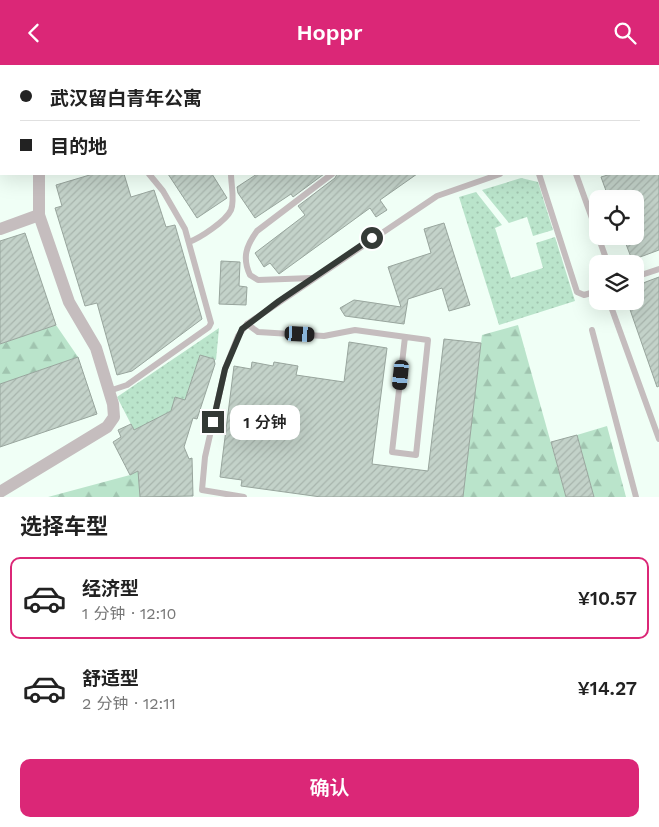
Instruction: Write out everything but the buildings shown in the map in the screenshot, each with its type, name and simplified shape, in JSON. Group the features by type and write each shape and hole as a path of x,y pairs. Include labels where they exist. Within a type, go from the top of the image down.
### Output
{"street":[{"path":"0,492 111,424 114,411 96,348 64,289 39,215 39,175"},
{"path":"0,229 39,215"}],"lane":[{"path":"109,391 127,385 209,327 211,319 189,242 171,203 150,175"},
{"path":"189,242 201,237 230,212 232,203 231,175"},
{"path":"313,278 258,281 250,275 245,254 250,241 257,231 331,175"},
{"path":"244,497 202,490 205,457 225,369 238,336 246,324 437,196 497,175"},
{"path":"539,175 577,293 584,295 589,294"},
{"path":"576,175 589,211"},
{"path":"644,274 659,269"},
{"path":"613,310 659,439"},
{"path":"246,324 258,332 324,336 355,330 428,340 416,455 392,452 405,337"},
{"path":"592,330 636,497"}],"green space":[{"path":"521,178 538,182 553,230 533,236 527,217 509,223 482,190"},
{"path":"476,192 502,225 495,228 511,278 543,268 536,243 555,237 575,301 499,325 459,197"},
{"path":"56,325 78,357 0,384 0,344"},
{"path":"518,325 566,497 463,497 482,335"},
{"path":"219,328 216,360 200,355 185,400 171,411 134,430 117,397"},
{"path":"607,426 626,497 594,497 577,435"},
{"path":"142,469 139,480 140,497 48,497 130,475"}],"route":[{"path":"213,422 228,360 238,336 246,324 372,238"}]}
